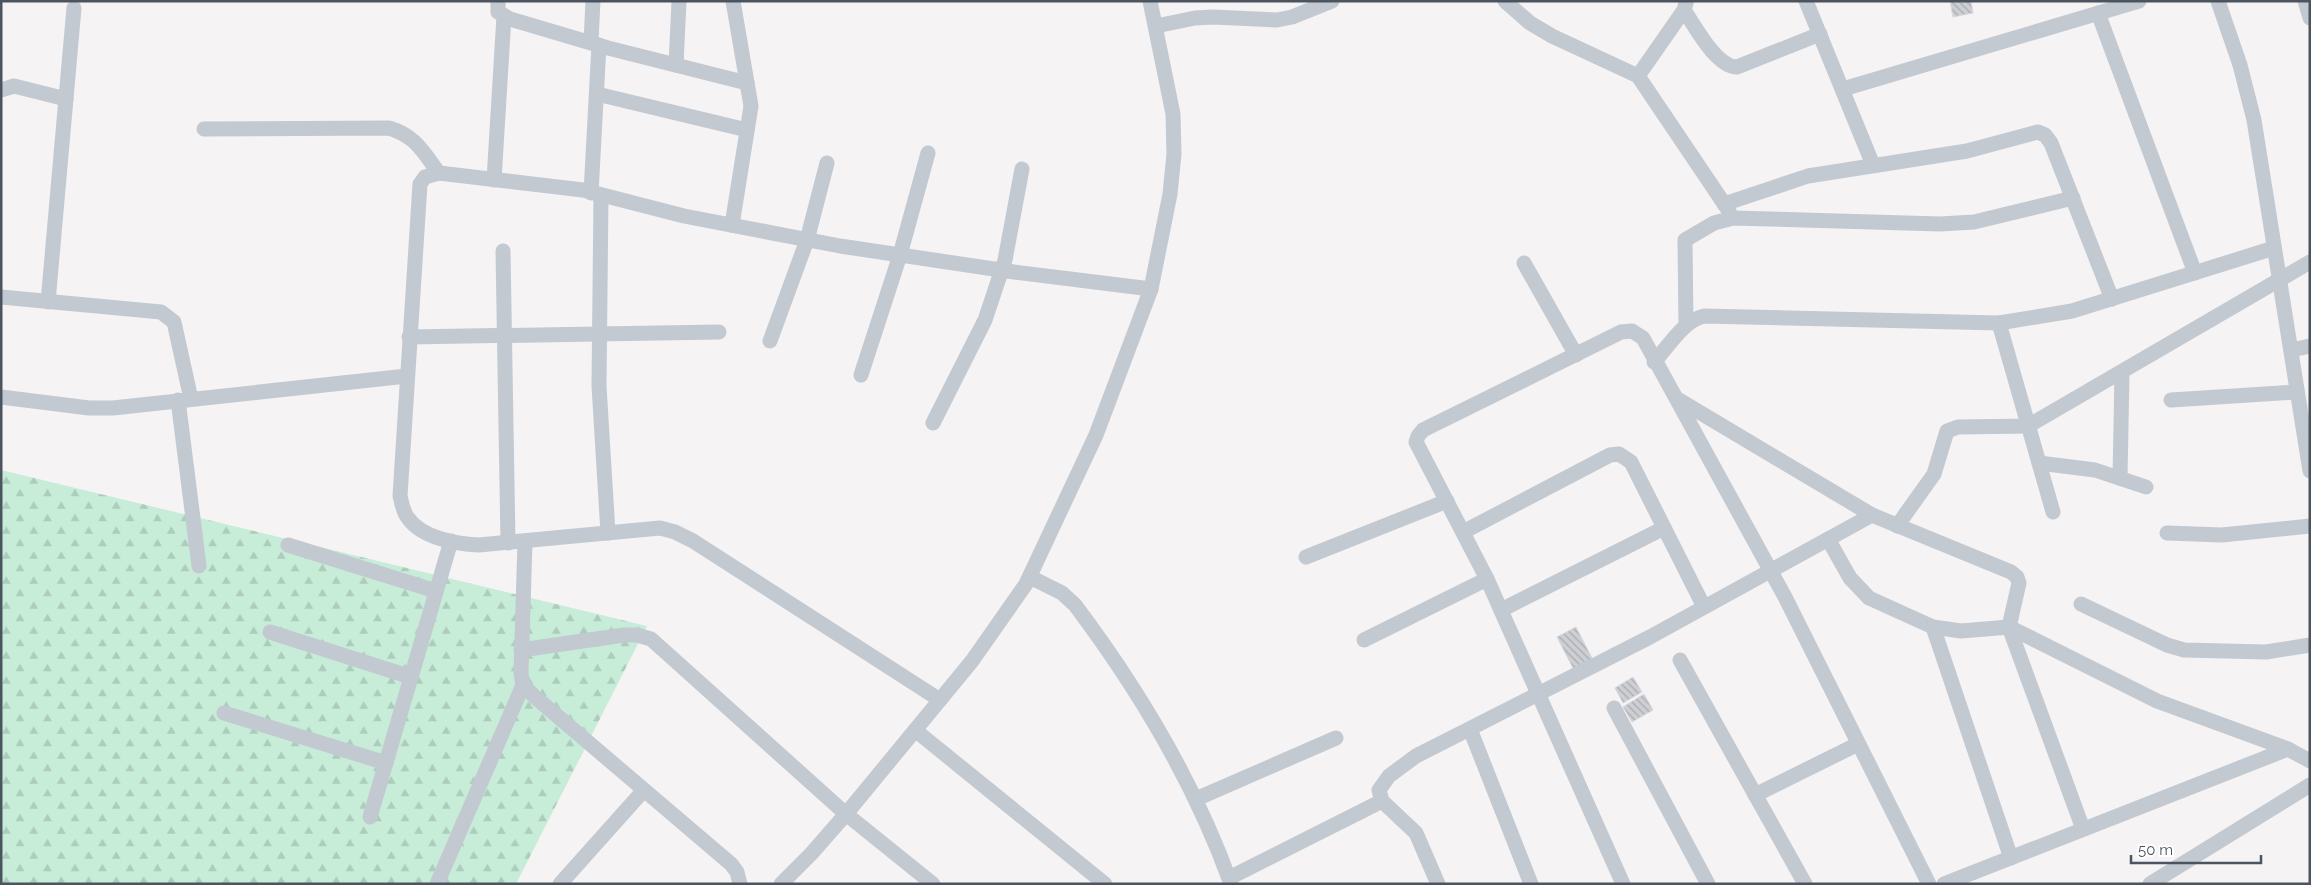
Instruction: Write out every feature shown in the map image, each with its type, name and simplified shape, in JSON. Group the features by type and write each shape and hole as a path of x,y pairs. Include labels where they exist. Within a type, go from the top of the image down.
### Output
{"street":[{"path":"498,1 498,12 504,16 595,43 747,83"},
{"path":"593,1 596,94 599,386 608,533"},
{"path":"676,65 679,1"},
{"path":"732,225 750,106 733,1"},
{"path":"781,884 812,854 972,661 1030,577 1096,435 1151,289 1170,194 1174,154 1173,114 1150,1"},
{"path":"1156,26 1195,18 1278,20 1292,17 1332,1"},
{"path":"1505,1 1530,22 1552,36 1638,76 1733,218"},
{"path":"1843,89 2139,1"},
{"path":"2218,1 2240,65 2254,120 2297,392 2306,429 2310,471"},
{"path":"2305,1 2310,18"},
{"path":"1812,3 1820,34 1873,165"},
{"path":"1638,76 1685,6 1717,57 1730,67 1737,67 1820,34"},
{"path":"48,302 74,8"},
{"path":"2098,14 2195,273"},
{"path":"494,180 504,16"},
{"path":"1,90 14,86 66,98"},
{"path":"596,94 747,130"},
{"path":"204,129 389,128 403,132 411,138 440,173"},
{"path":"1724,204 1808,176 1966,152 2038,132 2051,143 2112,299"},
{"path":"861,375 900,255 928,153"},
{"path":"770,341 807,240 827,163"},
{"path":"933,423 985,320 1002,270 1022,169"},
{"path":"940,700 693,540 675,532 660,528 479,545 460,544 419,530 407,518 400,496 420,184 430,174 440,173 596,194 684,216 807,240 1002,270 1151,289"},
{"path":"1686,325 1685,240 1714,223 1733,218 1940,224 1974,222 2073,198"},
{"path":"1654,362 1686,325 1697,317 1999,324 2049,316 2112,299 2274,248"},
{"path":"503,251 506,335 508,543"},
{"path":"1897,526 1934,474 1947,431 1958,427 2028,426 2310,262"},
{"path":"1524,263 1576,355"},
{"path":"1,298 161,312 174,322 184,400 199,566"},
{"path":"1999,324 2053,512"},
{"path":"1623,884 1487,579 1447,501 1418,450 1416,442 1423,430 1621,332 1632,331 1643,338 1654,362 1677,400 1770,571 1928,884"},
{"path":"409,337 719,332"},
{"path":"2291,350 2310,346"},
{"path":"2120,478 2122,373"},
{"path":"1,397 89,408 113,408 407,376"},
{"path":"2171,400 2297,392"},
{"path":"1677,400 1872,515 2011,572 2017,578 2019,584 2009,627 2084,829"},
{"path":"1463,532 1610,455 1619,454 1631,462 1704,607"},
{"path":"2039,463 2080,468 2146,487"},
{"path":"1306,557 1447,501"},
{"path":"1438,884 1416,833 1382,801 1379,790 1389,776 1416,756 1650,637 1872,515"},
{"path":"2167,533 2222,535 2310,526"},
{"path":"1501,610 1664,528"},
{"path":"1828,539 1850,578 1869,598 1933,627 1961,631 2009,627 2157,701 2288,749 2310,761"},
{"path":"370,817 451,541"},
{"path":"525,541 521,674 523,685 534,697 731,864 740,884"},
{"path":"288,544 436,591"},
{"path":"1030,577 1062,593 1075,605 1141,702 1196,799 1215,838 1230,881 1382,801"},
{"path":"1364,640 1487,579"},
{"path":"2080,604 2184,650 2266,652 2310,645"},
{"path":"1933,627 2011,858"},
{"path":"270,632 411,677"},
{"path":"522,650 624,635 637,635 651,639 846,814 925,882"},
{"path":"1680,660 1805,884"},
{"path":"437,884 523,685"},
{"path":"1614,708 1708,884"},
{"path":"224,713 386,763"},
{"path":"1470,729 1531,884"},
{"path":"915,730 1105,884"},
{"path":"1196,799 1336,738"},
{"path":"1755,795 1858,744"},
{"path":"1944,884 2288,749"},
{"path":"2150,884 2310,785"},
{"path":"560,884 644,790"}],"green space":[{"path":"1,470 647,626 516,884 1,884"}],"building":[{"path":"1950,1 1971,1 1973,13 1953,17"},
{"path":"1576,627 1594,662 1575,672 1557,637"},
{"path":"1633,677 1642,692 1623,703 1615,688"},
{"path":"1644,694 1653,710 1632,722 1623,707"}]}
